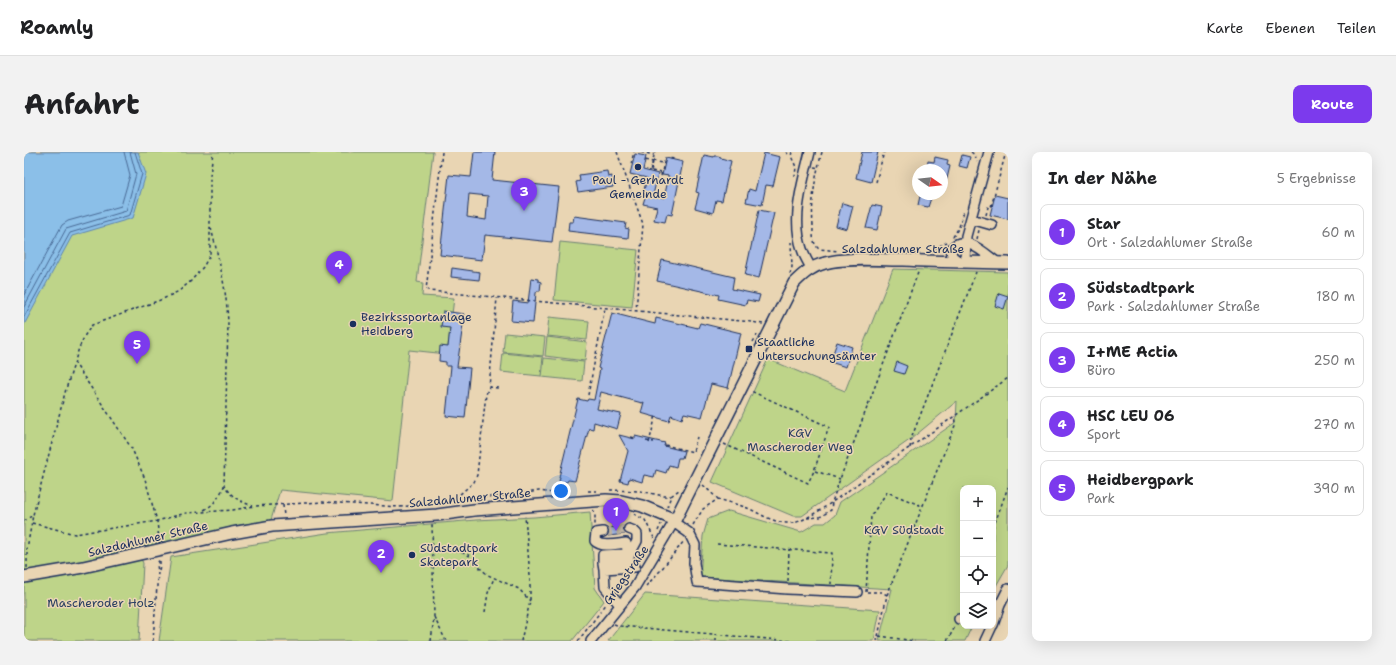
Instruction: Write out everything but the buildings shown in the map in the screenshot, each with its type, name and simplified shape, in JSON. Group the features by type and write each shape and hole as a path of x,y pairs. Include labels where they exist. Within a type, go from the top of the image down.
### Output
{"main road":[{"name":"Salzdahlumer Straße","path":"26,576 83,567 250,529 284,525 437,515 524,506 613,500 642,506 674,522 794,283 802,275 812,268 825,263 839,261 876,259 1003,263"}],"street":[{"path":"810,152 799,204 798,226 802,249 812,268"},
{"path":"989,152 971,219 966,242 962,262 952,256 950,250 954,244 966,242 1003,263"},
{"path":"971,219 988,224"},
{"path":"674,522 689,533 694,545 694,564 697,582 830,592 861,592"},
{"name":"Griegstraße","path":"591,641 635,587 674,522"},
{"path":"628,558 637,541 637,534 629,529"},
{"path":"599,534 594,539 598,543 626,543 628,558"},
{"path":"620,605 605,587 603,555 624,554 635,566 644,572"},
{"path":"604,566 635,566"},
{"path":"996,615 1008,589"},
{"path":"984,641 990,629"}],"path":[{"path":"26,576 28,559 27,549 32,523 74,362 85,335 92,324 163,299 178,291 191,281 203,267 210,255 210,175 213,152"},
{"path":"442,152 426,289 430,291 764,324"},
{"path":"617,152 643,224 636,311"},
{"path":"631,164 634,152"},
{"path":"640,152 654,155"},
{"path":"655,152 651,171 661,175 665,158 675,159"},
{"path":"792,152 791,156 796,164 793,163"},
{"path":"822,152 812,201 811,214 813,240 816,247 827,250"},
{"path":"876,182 884,152"},
{"path":"971,152 975,155 977,162 976,167"},
{"path":"981,243 977,239 978,230 988,224 988,207 991,207 1006,152"},
{"path":"645,160 664,164"},
{"path":"951,238 959,227 964,209"},
{"path":"202,511 213,503 220,495 224,486 228,308 224,279 211,226"},
{"path":"928,253 948,241"},
{"path":"791,251 792,266"},
{"path":"805,518 820,517 831,510 832,502 840,479 921,266"},
{"path":"910,448 911,439 977,268"},
{"path":"430,641 434,617 432,523 433,519 437,515 474,482 477,475 486,394 489,387 497,297"},
{"path":"588,395 605,308"},
{"path":"74,362 132,449 145,479 157,521 160,550 157,566 158,572 153,641"},
{"path":"701,483 718,499 749,509 765,518 782,523 794,523 832,502 1008,378"},
{"path":"489,387 498,388"},
{"path":"714,442 721,443 808,483 814,471 829,427 742,387"},
{"path":"649,442 656,415"},
{"path":"877,641 888,595 956,423 955,416"},
{"path":"631,437 635,438"},
{"path":"665,445 693,452 697,437"},
{"path":"646,441 654,442"},
{"path":"814,471 840,479"},
{"path":"224,486 230,495 240,501 255,506"},
{"path":"996,521 1008,487"},
{"path":"32,523 75,534 157,521 186,513 233,510 255,506 323,502 399,507 513,495 540,490 566,494"},
{"path":"606,490 640,491 670,496"},
{"path":"584,492 599,491"},
{"path":"888,595 882,592 861,592 871,516 887,492 922,506"},
{"path":"640,590 660,572 680,547 703,509 718,499"},
{"path":"283,504 284,525"},
{"path":"521,641 530,601 530,576 524,506"},
{"path":"592,506 595,513 599,534"},
{"path":"629,512 645,520 655,539"},
{"path":"24,521 34,515"},
{"path":"717,544 832,553 830,592"},
{"path":"788,589 789,549"},
{"path":"432,550 450,550 466,554 476,562 480,568 494,578 519,589 530,601"},
{"path":"24,560 28,559"},
{"path":"485,612 488,593 494,578"},
{"path":"434,617 446,641"},
{"path":"613,624 620,626 791,641"},
{"path":"716,635 716,641"},
{"path":"878,636 915,641"}],"green space":[{"name":"Mascheroder Holz","path":"24,152 433,152 417,282 423,283 422,296 454,298 447,354 409,350 393,501 280,490 271,520 239,525 160,545 139,555 143,563 139,641 24,641"},
{"path":"560,242 638,250 632,307 554,300"},
{"path":"893,269 1008,272 1008,565 996,586 996,485 960,485 960,629 971,629 965,641 879,641 892,589 700,577 703,536 708,519 729,511 801,532 816,523 825,523 835,515 840,502 956,422 957,401 911,439 802,516 793,516 712,482 768,359 845,391"},
{"path":"549,317 589,321 587,340 547,336"},
{"path":"505,333 545,337 543,356 503,352"},
{"path":"547,337 587,342 585,361 545,356"},
{"path":"503,353 543,357 541,376 501,372"},
{"path":"544,358 584,362 582,381 542,377"},
{"path":"590,512 595,588 604,601 572,641 159,641 171,557 327,533"},
{"path":"645,594 880,610 874,641 608,641"}],"water":[{"path":"24,152 138,152 146,174 133,218 72,236 24,325"}],"tunnel":[{"path":"603,532 629,529"}],"place":[{"name":"Paul - Gerhardt Gemeinde","path":"638,167"},
{"name":"I+ME Actia","path":"524,211"},
{"name":"HSC LEU 06","path":"339,284"},
{"name":"Bezirkssportanlage Heidberg","path":"353,324"},
{"name":"Staatliche Untersuchungsämter","path":"749,349"},
{"name":"Heidbergpark","path":"137,364"},
{"name":"Star","path":"616,531"},
{"name":"Südstadtpark Skatepark","path":"412,555"},
{"name":"Südstadtpark","path":"381,573"}],"park label":[{"name":"KGV Mascheroder Weg","path":"800,440"},
{"name":"KGV Südstadt","path":"904,530"}]}
